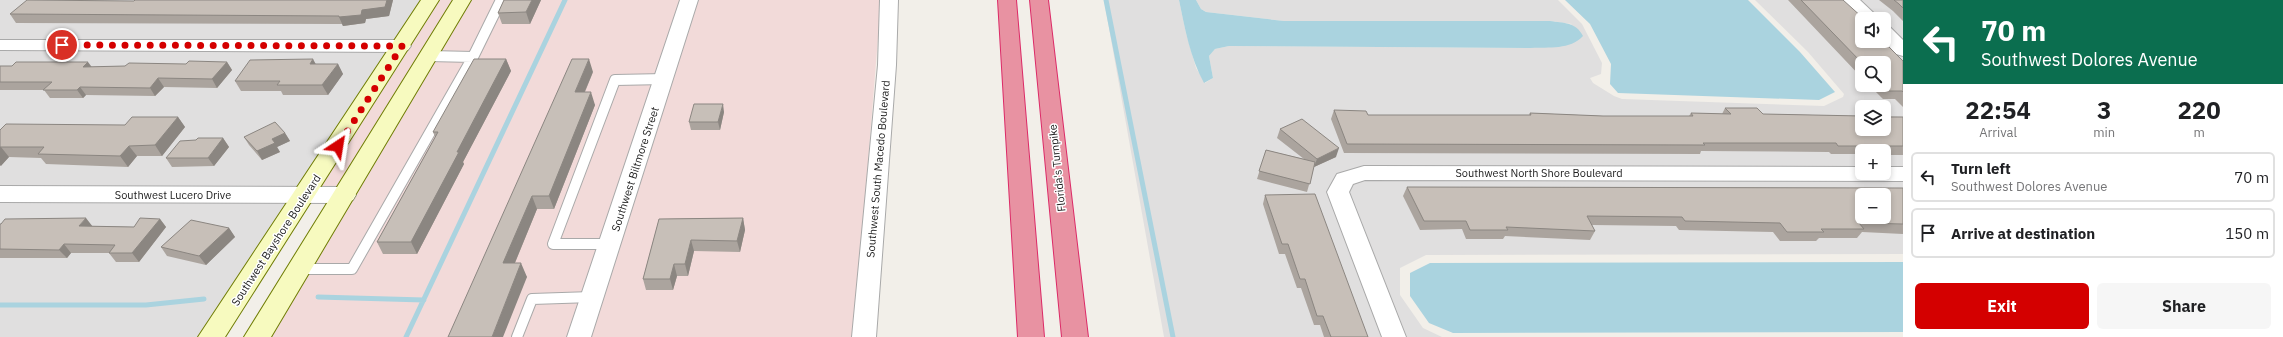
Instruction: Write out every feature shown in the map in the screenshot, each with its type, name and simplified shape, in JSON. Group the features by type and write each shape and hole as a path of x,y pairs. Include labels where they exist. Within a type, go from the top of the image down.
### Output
{"highway":[{"path":"1007,0 1031,337"},
{"name":"Florida's Turnpike","path":"1039,0 1075,337"}],"main road":[{"name":"Southwest Bayshore Boulevard","path":"212,337 306,195 430,0"},
{"path":"257,337 430,56 462,0"}],"street":[{"name":"Southwest Biltmore Street","path":"579,337 665,79 689,0"},
{"name":"Southwest South Macedo Boulevard","path":"864,337 887,65 889,0"},
{"path":"1850,0 1863,12"},
{"path":"1891,38 1903,50"},
{"path":"0,45 402,46"},
{"name":"Southwest North Shore Boulevard","path":"1394,337 1338,192 1345,179 1364,173 1903,174"},
{"name":"Southwest Lucero Drive","path":"0,194 345,195"}],"lane":[{"path":"299,269 352,269 473,57 502,0"},
{"path":"430,56 473,57"},
{"path":"610,244 553,244 615,80 665,79"},
{"path":"517,337 532,299 592,298"}],"shaded area":[{"path":"0,0 423,0 398,41 0,40"},
{"path":"438,0 455,0 340,188 319,188 404,57"},
{"path":"469,0 681,0 569,337 268,337"},
{"path":"696,0 881,0 854,337 590,337 688,32"},
{"path":"1104,0 1179,0 1186,33 1196,68 1205,83 1213,78 1209,56 1215,49 1229,46 1531,48 1572,24 1550,21 1284,21 1206,12 1201,9 1196,0 1558,0 1582,24 1602,63 1601,74 1590,78 1593,83 1614,96 1622,99 1824,106 1843,97 1844,94 1808,52 1755,0 1903,0 1903,254 1426,255 1400,268 1400,295 1423,328 1442,337 1164,337"},
{"path":"0,50 391,52 301,188 0,187"},
{"path":"0,201 292,203 201,337 0,337"}],"water":[{"path":"1179,0 1196,0 1201,9 1206,12 1284,21 1550,21 1569,24 1577,28 1583,36 1572,44 1566,46 1545,48 1229,46 1215,49 1209,56 1213,78 1204,83 1195,63"},
{"path":"1565,0 1748,0 1800,52 1835,92 1819,100 1618,93 1610,84 1611,64 1590,24"},
{"path":"1903,262 1903,332 1453,333 1429,323 1410,296 1410,273 1430,263"}],"building":[{"path":"27,0 387,0 385,7 362,10 361,15 339,17 10,14"},
{"path":"504,0 532,0 526,12 498,13"},
{"path":"1801,0 1843,0 1856,12 1855,12 1855,48 1890,48 1903,61 1903,92 1891,91 1891,56 1855,56"},
{"path":"1894,0 1903,0 1903,8 1899,4"},
{"path":"313,59 310,64 338,64 322,85 277,85 280,81 235,81 250,60"},
{"path":"474,59 506,59 411,242 377,242 438,132 433,132"},
{"path":"572,59 589,59 575,92 591,92 549,196 532,196 503,263 521,263 492,337 448,337"},
{"path":"189,61 227,62 212,79 158,78 150,88 80,87 77,90 43,90 52,82 0,82 0,66 12,66 16,62 88,62 83,67 125,66 129,63 186,64"},
{"path":"694,104 723,104 718,122 689,122"},
{"path":"1725,108 1757,108 1763,114 1855,116 1855,136 1891,136 1891,117 1903,117 1903,146 1891,146 1891,144 1855,144 1855,146 1838,146 1836,143 1703,143 1705,145 1347,144 1334,110 1366,111 1368,115 1531,115 1530,113 1603,116 1693,116 1691,113 1731,114"},
{"path":"132,117 178,117 155,145 129,146 120,156 38,154 44,147 0,147 0,130 6,124 125,125"},
{"path":"1302,119 1339,148 1317,159 1280,129"},
{"path":"275,122 285,133 272,139 275,143 257,151 244,137"},
{"path":"198,138 223,138 208,158 166,158 180,141 196,140"},
{"path":"1266,150 1315,162 1310,184 1259,171"},
{"path":"1407,187 1903,188 1903,224 1891,224 1891,188 1855,188 1855,224 1860,224 1864,229 1821,229 1824,232 1787,232 1780,223 1685,221 1682,217 1587,216 1595,231 1506,227 1508,230 1470,230 1466,221 1424,221"},
{"path":"1315,194 1368,337 1331,337 1323,316 1317,316 1305,279 1300,279 1288,244 1282,244 1265,195"},
{"path":"86,218 79,226 134,227 140,218 160,219 132,253 109,253 115,245 64,244 59,250 0,249 0,224 5,219"},
{"path":"743,218 737,241 691,240 685,264 674,264 670,279 643,279 659,219"},
{"path":"191,220 229,228 199,256 161,247"}],"waterway":[{"path":"423,300 565,0"},
{"path":"1106,0 1173,337"},
{"path":"318,297 423,300"},
{"path":"0,305 146,305 204,299"},
{"path":"406,337 423,300"}],"route":[{"path":"62,45 402,46 338,146"}]}
